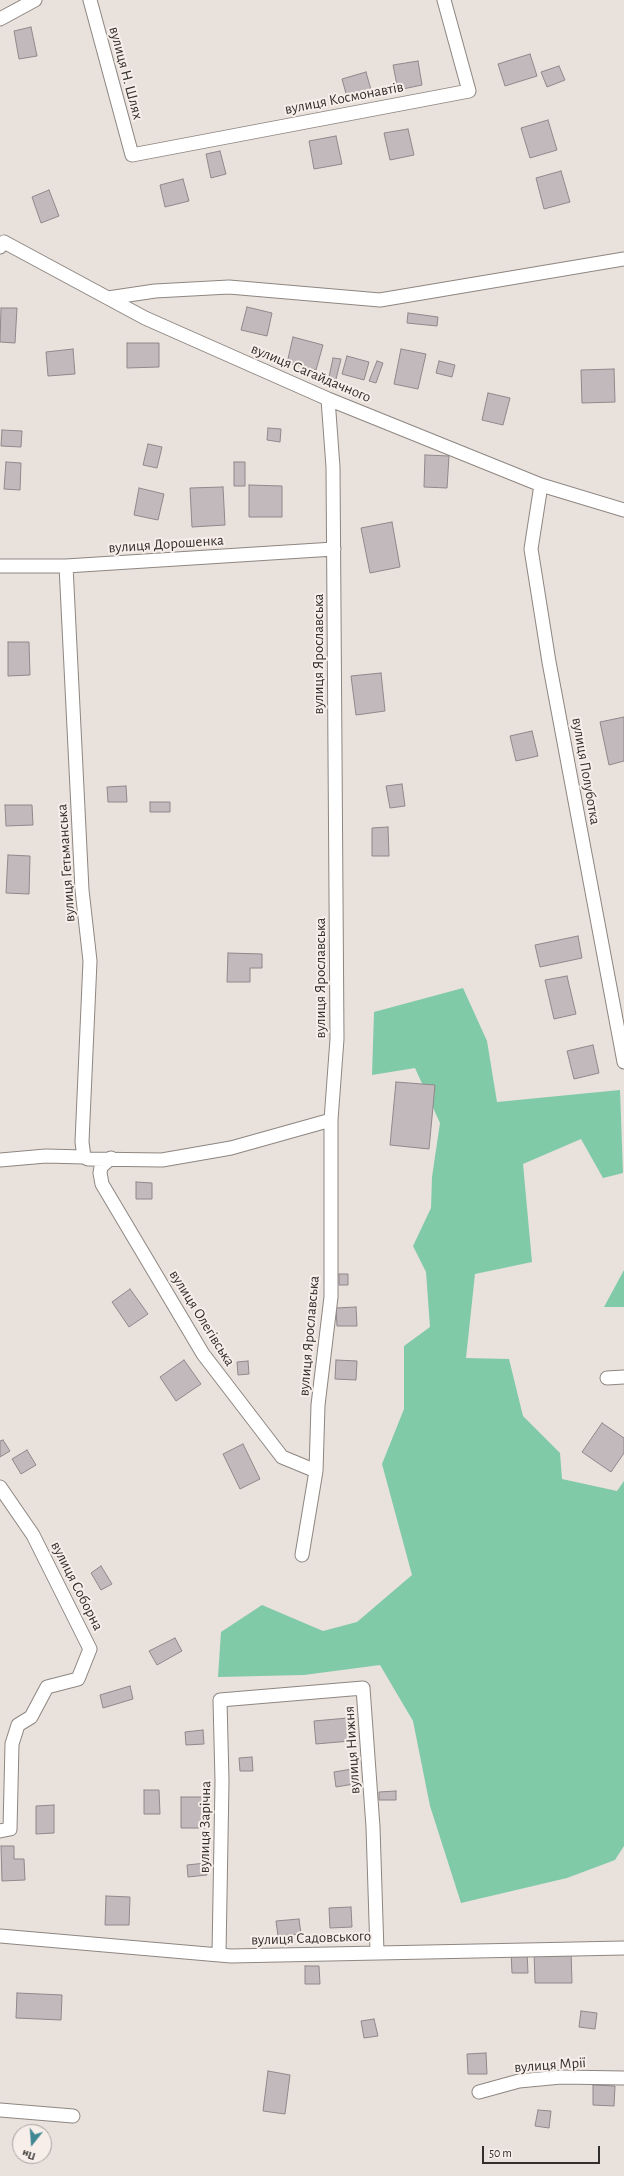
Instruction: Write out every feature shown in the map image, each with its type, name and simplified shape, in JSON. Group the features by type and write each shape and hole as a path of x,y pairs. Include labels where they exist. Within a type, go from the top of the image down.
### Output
{"street":[{"path":"0,19 35,0"},
{"name":"вулиця Н. Шлях","path":"90,0 132,155"},
{"name":"вулиця Космонавтів","path":"132,155 469,91 444,0"},
{"name":"вулиця Сагайдачного","path":"1,242 145,318 328,399 541,485 624,510"},
{"path":"108,298 155,291 229,287 380,300 624,259"},
{"name":"вулиця Ярославська","path":"302,1555 316,1471 318,1405 331,1297 331,1120 337,1039 333,467 328,399"},
{"name":"вулиця Полуботка","path":"541,485 531,549 549,662 624,1062"},
{"name":"вулиця Дорошенка","path":"0,566 66,566 334,549"},
{"name":"вулиця Гетьманська","path":"66,566 82,890 90,961 82,1142 84,1157"},
{"path":"0,1160 46,1156 84,1157 88,1159 169,1159 230,1148 331,1120"},
{"name":"вулиця Олегівська","path":"110,1158 101,1167 100,1173 102,1184 203,1354 282,1457 316,1471"},
{"path":"606,1378 624,1377"},
{"name":"вулиця Соборна","path":"0,1487 33,1535 90,1649 78,1679 47,1687 31,1717 18,1725 12,1744 10,1829 0,1831"},
{"name":"вулиця Нижня","path":"220,1700 364,1688 374,1826 377,1952"},
{"name":"вулиця Зарічна","path":"219,1954 222,1781 220,1700"},
{"name":"вулиця Садовського","path":"0,1936 257,1956 377,1952 624,1948"},
{"name":"вулиця Мрії","path":"479,2092 519,2082 561,2077 624,2078"},
{"path":"0,2110 74,2116"}],"green space":[{"path":"463,988 487,1041 497,1102 620,1090 623,1173 603,1178 581,1139 523,1164 532,1262 475,1274 466,1358 509,1359 523,1416 560,1453 562,1479 617,1491 624,1481 624,1846 615,1860 567,1878 461,1903 430,1806 413,1721 380,1665 304,1675 218,1677 221,1632 262,1605 323,1631 357,1622 412,1575 382,1464 404,1409 404,1346 430,1327 426,1272 413,1246 431,1208 432,1177 440,1123 415,1068 372,1075 374,1012"},
{"path":"624,1270 624,1307 604,1307"}],"building":[{"path":"31,27 37,56 19,59 14,31"},
{"path":"530,54 537,76 505,86 498,64"},
{"path":"418,61 422,85 398,90 393,65"},
{"path":"559,66 565,80 547,87 541,72"},
{"path":"366,72 371,90 347,97 342,79"},
{"path":"548,120 557,150 530,158 521,128"},
{"path":"408,129 414,155 390,160 384,133"},
{"path":"336,136 342,164 314,169 309,141"},
{"path":"220,151 226,174 211,178 206,154"},
{"path":"561,171 570,202 544,209 536,178"},
{"path":"183,179 189,201 165,207 160,185"},
{"path":"49,190 59,216 41,223 32,197"},
{"path":"247,307 272,313 267,336 241,330"},
{"path":"1,308 17,308 15,343 0,342"},
{"path":"408,313 438,317 437,326 407,323"},
{"path":"293,337 323,345 316,370 287,363"},
{"path":"127,343 159,343 159,367 127,368"},
{"path":"73,349 75,374 48,376 46,352"},
{"path":"401,349 426,354 418,389 394,384"},
{"path":"347,356 369,362 364,380 342,374"},
{"path":"333,358 341,359 335,383 328,382"},
{"path":"377,361 383,363 376,383 369,381"},
{"path":"439,361 455,365 452,377 436,373"},
{"path":"614,369 615,402 582,403 581,370"},
{"path":"488,393 510,398 503,425 482,420"},
{"path":"268,428 281,429 280,442 267,440"},
{"path":"2,430 22,431 21,447 1,446"},
{"path":"148,444 162,447 157,468 143,465"},
{"path":"425,455 449,456 447,488 424,487"},
{"path":"6,462 21,463 20,490 4,489"},
{"path":"234,462 245,462 245,486 234,486"},
{"path":"249,485 282,486 282,517 249,517"},
{"path":"223,487 225,525 192,527 190,488"},
{"path":"139,488 164,494 158,520 134,515"},
{"path":"392,522 400,567 370,573 361,528"},
{"path":"8,642 29,642 30,675 8,676"},
{"path":"381,673 385,711 356,715 351,676"},
{"path":"624,717 624,761 609,765 600,722"},
{"path":"532,731 538,756 516,761 510,736"},
{"path":"402,784 405,806 390,808 386,786"},
{"path":"126,786 127,802 108,802 107,787"},
{"path":"150,802 170,802 170,812 150,812"},
{"path":"5,805 32,805 33,825 6,826"},
{"path":"388,827 389,856 372,856 372,828"},
{"path":"8,855 30,856 29,894 6,893"},
{"path":"578,936 582,958 540,967 535,945"},
{"path":"228,953 262,954 262,968 250,968 250,982 227,982"},
{"path":"567,976 576,1014 554,1019 545,980"},
{"path":"593,1045 599,1073 574,1079 567,1051"},
{"path":"396,1082 435,1085 429,1149 390,1145"},
{"path":"136,1182 152,1183 152,1199 136,1199"},
{"path":"339,1274 348,1274 348,1285 339,1285"},
{"path":"130,1289 148,1314 129,1327 112,1302"},
{"path":"356,1307 357,1326 337,1326 336,1308"},
{"path":"184,1360 201,1384 176,1401 160,1377"},
{"path":"336,1360 357,1361 356,1380 335,1379"},
{"path":"248,1361 249,1374 238,1375 237,1362"},
{"path":"602,1423 624,1438 624,1453 611,1472 582,1452"},
{"path":"3,1440 10,1451 0,1457 0,1441"},
{"path":"243,1444 260,1479 240,1489 223,1454"},
{"path":"27,1450 36,1465 21,1474 12,1459"},
{"path":"101,1566 112,1584 101,1590 91,1573"},
{"path":"175,1638 182,1651 157,1665 149,1651"},
{"path":"130,1686 133,1699 103,1708 100,1695"},
{"path":"348,1718 350,1741 316,1744 314,1721"},
{"path":"203,1730 204,1744 186,1745 185,1732"},
{"path":"252,1757 253,1771 240,1771 239,1758"},
{"path":"352,1769 354,1784 336,1787 334,1772"},
{"path":"144,1790 159,1790 160,1814 144,1814"},
{"path":"396,1791 396,1800 379,1800 379,1792"},
{"path":"181,1797 206,1797 206,1828 181,1828"},
{"path":"54,1805 54,1833 36,1834 36,1806"},
{"path":"1,1846 14,1846 14,1859 24,1859 25,1880 2,1881"},
{"path":"206,1863 207,1875 188,1877 187,1865"},
{"path":"106,1896 130,1897 129,1925 105,1925"},
{"path":"351,1907 352,1927 330,1928 329,1908"},
{"path":"299,1919 301,1934 278,1936 276,1921"},
{"path":"527,1951 528,1973 512,1973 511,1952"},
{"path":"534,1951 571,1951 572,1983 535,1983"},
{"path":"305,1966 319,1966 320,1984 305,1984"},
{"path":"17,1993 62,1995 61,2020 16,2018"},
{"path":"581,2011 597,2013 595,2029 579,2027"},
{"path":"374,2019 378,2036 364,2038 361,2021"},
{"path":"486,2053 487,2074 468,2074 467,2054"},
{"path":"268,2071 290,2075 285,2114 263,2111"},
{"path":"593,2085 615,2086 614,2106 593,2105"},
{"path":"538,2110 551,2111 549,2128 535,2126"}]}
